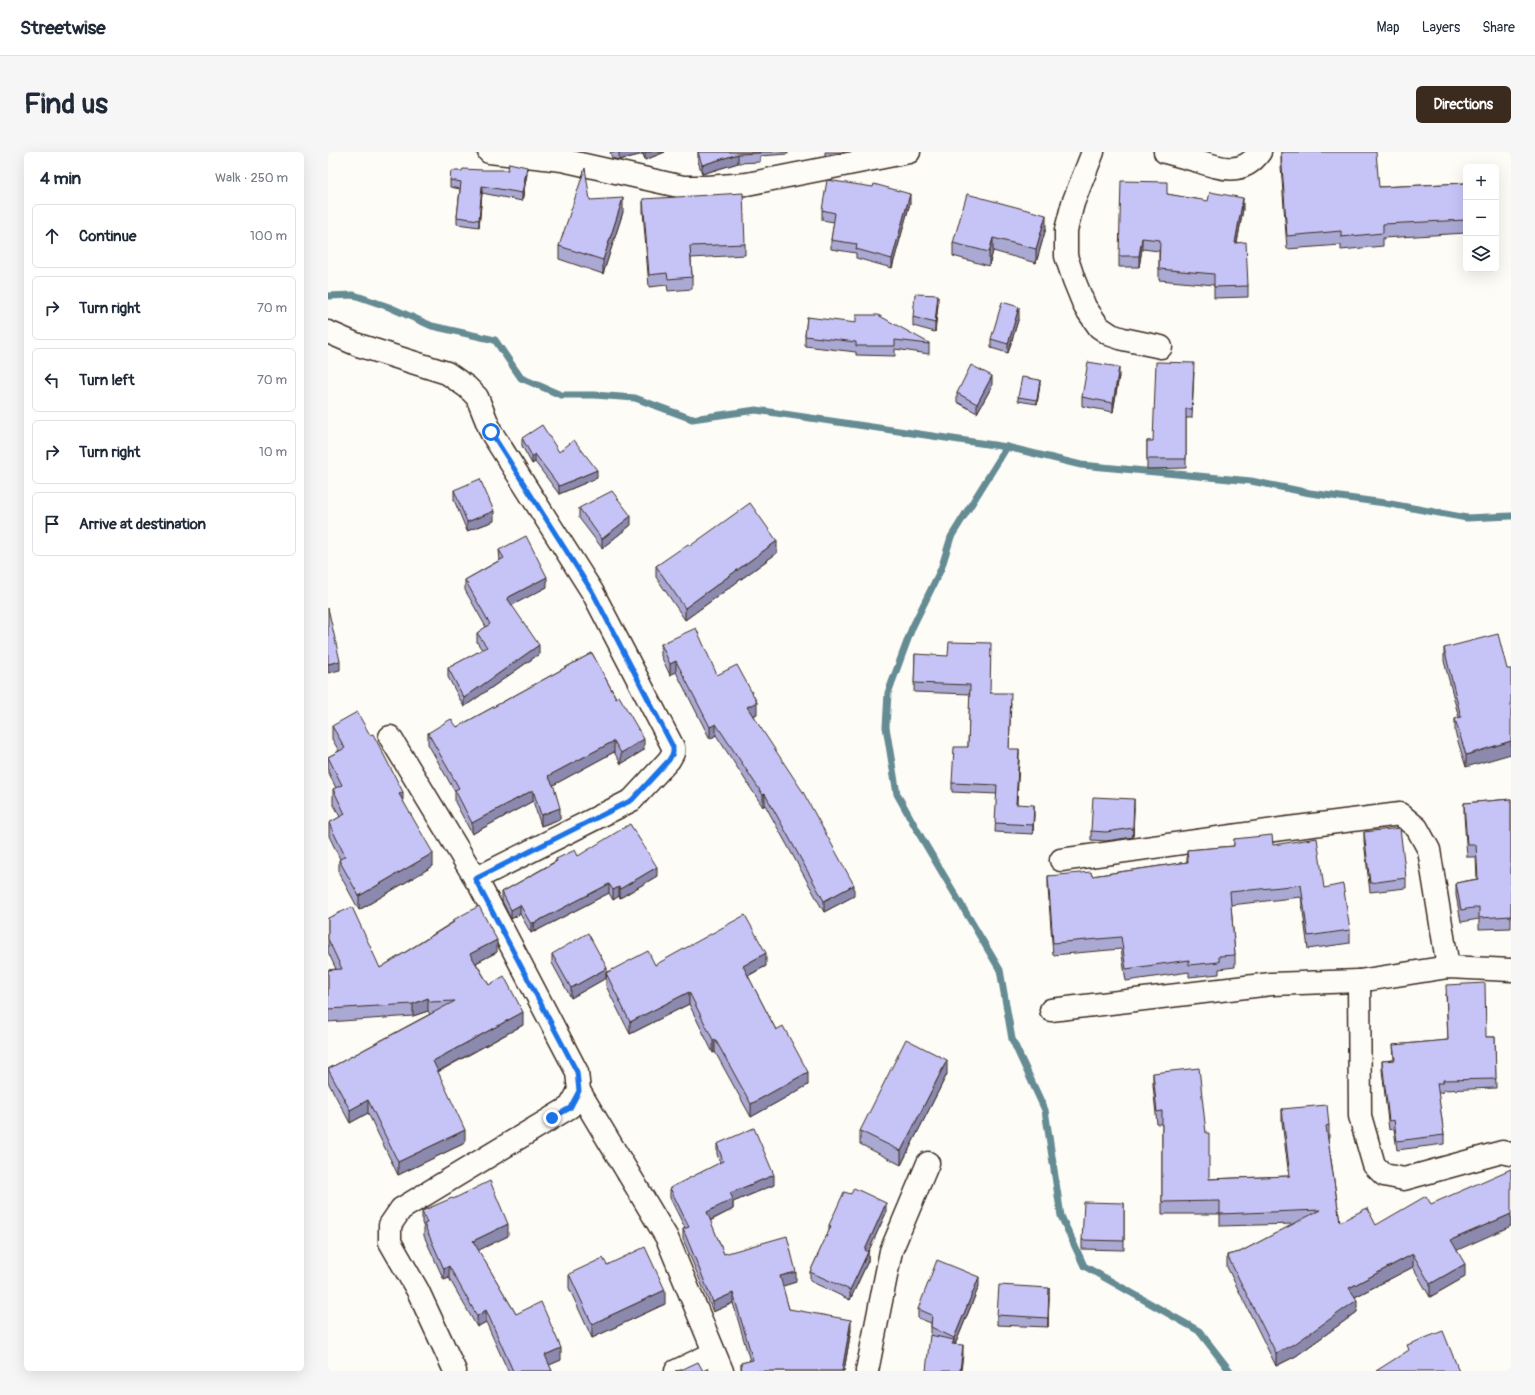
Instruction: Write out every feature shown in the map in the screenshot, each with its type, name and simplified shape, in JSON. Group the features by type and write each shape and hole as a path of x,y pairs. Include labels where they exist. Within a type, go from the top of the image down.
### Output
{"street":[{"path":"489,152 562,160 684,187 707,188 748,184 909,152"},
{"path":"1092,152 1073,203 1066,230 1066,256 1074,280 1085,307 1100,327 1111,335 1123,339 1161,346"},
{"path":"1165,152 1222,169 1237,169 1254,160 1260,152"},
{"path":"328,332 358,345 447,373 467,387 477,397 491,432 593,593 673,747 673,753 669,760 632,800 475,879"},
{"path":"390,737 475,879 577,1072 579,1091 667,1238 718,1362 676,1371"},
{"path":"1061,860 1400,814 1417,828 1429,850 1448,967"},
{"path":"1051,1010 1271,984 1359,981 1448,967 1511,970"},
{"path":"1359,981 1360,1116 1374,1165 1384,1175 1404,1178 1502,1152 1511,1154"},
{"path":"455,1371 418,1291 390,1242 390,1225 401,1209 570,1108 579,1091"},
{"path":"867,1371 890,1251 928,1163"}],"building":[{"path":"698,152 760,153 738,154 702,165"},
{"path":"1281,152 1376,152 1379,187 1463,183 1463,220 1383,224 1383,233 1341,237 1341,231 1287,236"},
{"path":"509,163 527,167 522,193 482,186 479,220 457,217 461,182 450,180 451,171 462,171 463,169 508,170"},
{"path":"585,168 590,200 623,198 603,260 559,246"},
{"path":"827,180 873,187 874,184 910,194 892,259 856,249 857,244 831,240 835,213 822,210"},
{"path":"1121,181 1167,182 1167,194 1208,201 1210,192 1243,198 1235,243 1246,242 1248,286 1214,287 1214,274 1159,269 1160,240 1142,238 1139,256 1119,256"},
{"path":"743,193 745,244 690,246 692,277 668,279 667,273 649,275 643,199"},
{"path":"967,194 1046,215 1036,249 993,238 989,252 953,243"},
{"path":"915,294 938,295 935,323 913,317"},
{"path":"1002,302 1019,307 1008,344 991,339"},
{"path":"856,315 878,315 929,344 895,340 895,346 856,346 856,342 805,336 807,317 856,323"},
{"path":"1088,362 1119,367 1113,403 1082,397"},
{"path":"1156,362 1194,363 1192,409 1186,409 1186,459 1147,459 1147,441 1153,441"},
{"path":"971,365 992,376 977,404 957,393"},
{"path":"1022,377 1040,380 1037,400 1018,397"},
{"path":"542,425 559,452 574,440 597,470 559,486 535,454 532,456 522,438"},
{"path":"480,479 494,511 467,522 454,490"},
{"path":"612,491 631,516 602,539 579,508"},
{"path":"750,503 777,541 685,608 656,566 688,544 690,546"},
{"path":"526,536 547,577 507,598 539,645 464,698 448,668 487,647 477,633 490,624 465,580 504,558 499,550"},
{"path":"328,608 340,661 328,664"},
{"path":"696,628 717,675 737,665 757,702 747,707 803,792 854,885 824,901 765,794 763,795 716,724 710,727 676,661 670,664 661,644"},
{"path":"1498,634 1507,669 1511,669 1511,741 1466,755 1455,719 1461,717 1444,648"},
{"path":"949,642 991,643 990,693 1011,693 1009,749 1019,749 1016,804 1034,805 1033,825 995,823 997,785 952,783 954,747 968,747 970,685 914,683 915,654 948,656"},
{"path":"592,653 616,698 619,696 644,739 621,753 614,741 548,776 554,787 560,808 541,815 533,790 472,823 455,790 459,788 428,733 451,719 457,727"},
{"path":"357,712 370,735 373,734 403,792 399,794 433,853 359,896 339,860 345,856 329,823 345,814 333,789 342,785 328,757 345,748 332,726"},
{"path":"1093,797 1134,799 1133,828 1106,832 1091,831"},
{"path":"1511,799 1511,916 1479,918 1479,907 1461,910 1456,883 1478,879 1476,845 1467,845 1464,803"},
{"path":"630,824 657,867 620,889 619,887 613,890 609,884 531,924 520,905 511,910 502,892 557,861 556,859 575,850 578,856"},
{"path":"1400,828 1406,878 1370,883 1364,832"},
{"path":"1272,835 1273,845 1317,838 1324,888 1343,884 1350,930 1308,936 1301,885 1230,892 1235,955 1219,956 1219,962 1189,965 1189,960 1126,969 1121,937 1053,943 1048,876 1091,872 1092,876 1188,862 1187,850 1234,846 1234,839"},
{"path":"479,906 497,940 470,954 489,985 504,976 523,1012 433,1061 465,1130 398,1162 368,1100 350,1110 328,1069 455,1001 430,1002 428,998 413,1004 328,1009 328,970 342,969 328,939 328,918 352,907 380,968 454,922 453,920"},
{"path":"745,915 766,953 743,966 776,1030 783,1026 808,1072 751,1104 715,1039 713,1040 689,992 630,1022 606,973 648,951 655,965"},
{"path":"588,933 607,968 571,988 552,954"},
{"path":"1485,983 1486,1037 1495,1037 1496,1079 1443,1080 1443,1083 1437,1083 1444,1135 1397,1141 1394,1120 1389,1121 1382,1061 1395,1060 1393,1045 1448,1040 1446,985"},
{"path":"906,1039 947,1060 901,1151 860,1131"},
{"path":"1199,1068 1206,1133 1209,1133 1209,1179 1290,1176 1282,1109 1327,1105 1329,1125 1326,1126 1340,1222 1367,1208 1376,1225 1426,1196 1431,1204 1511,1169 1511,1214 1451,1240 1465,1264 1430,1284 1413,1254 1349,1288 1357,1300 1296,1343 1276,1353 1227,1255 1240,1252 1320,1210 1220,1214 1220,1201 1162,1202 1162,1111 1157,1112 1153,1073"},
{"path":"754,1128 774,1175 730,1193 733,1199 707,1212 724,1254 787,1236 796,1272 780,1276 789,1309 851,1320 842,1371 742,1371 741,1363 753,1360 733,1293 713,1302 683,1229 689,1227 670,1188 723,1161 717,1144"},
{"path":"490,1181 508,1224 473,1241 516,1314 541,1302 561,1348 545,1355 552,1371 513,1371 486,1310 477,1316 449,1266 444,1269 424,1224 427,1223 422,1211 452,1198 453,1199"},
{"path":"854,1188 886,1203 865,1250 868,1252 850,1290 810,1272 831,1226 829,1225 844,1192 851,1194"},
{"path":"1084,1202 1124,1203 1124,1241 1082,1240"},
{"path":"645,1247 665,1290 592,1324 569,1274 603,1258 607,1265"},
{"path":"937,1260 979,1277 954,1338 931,1327 932,1315 918,1309"},
{"path":"999,1285 1049,1288 1048,1318 997,1315"},
{"path":"1443,1331 1459,1371 1376,1371 1409,1350 1407,1345"},
{"path":"930,1335 954,1340 952,1344 963,1345 960,1371 926,1371"},
{"path":"698,1362 703,1371 675,1371 681,1370"}],"waterway":[{"path":"328,296 354,295 389,307 432,326 495,340 521,378 561,395 594,395 635,398 692,419 756,410 1007,447 1081,465 1251,481 1310,493 1385,503 1467,518 1511,516"},
{"path":"1007,447 951,537 941,569 912,628 888,693 886,727 897,794 1000,970 1012,1039 1045,1110 1061,1216 1084,1266 1199,1331 1230,1371"}],"route":[{"path":"491,432 593,593 673,747 673,753 669,760 632,800 475,879 577,1072 579,1091 570,1108 552,1118"}]}
